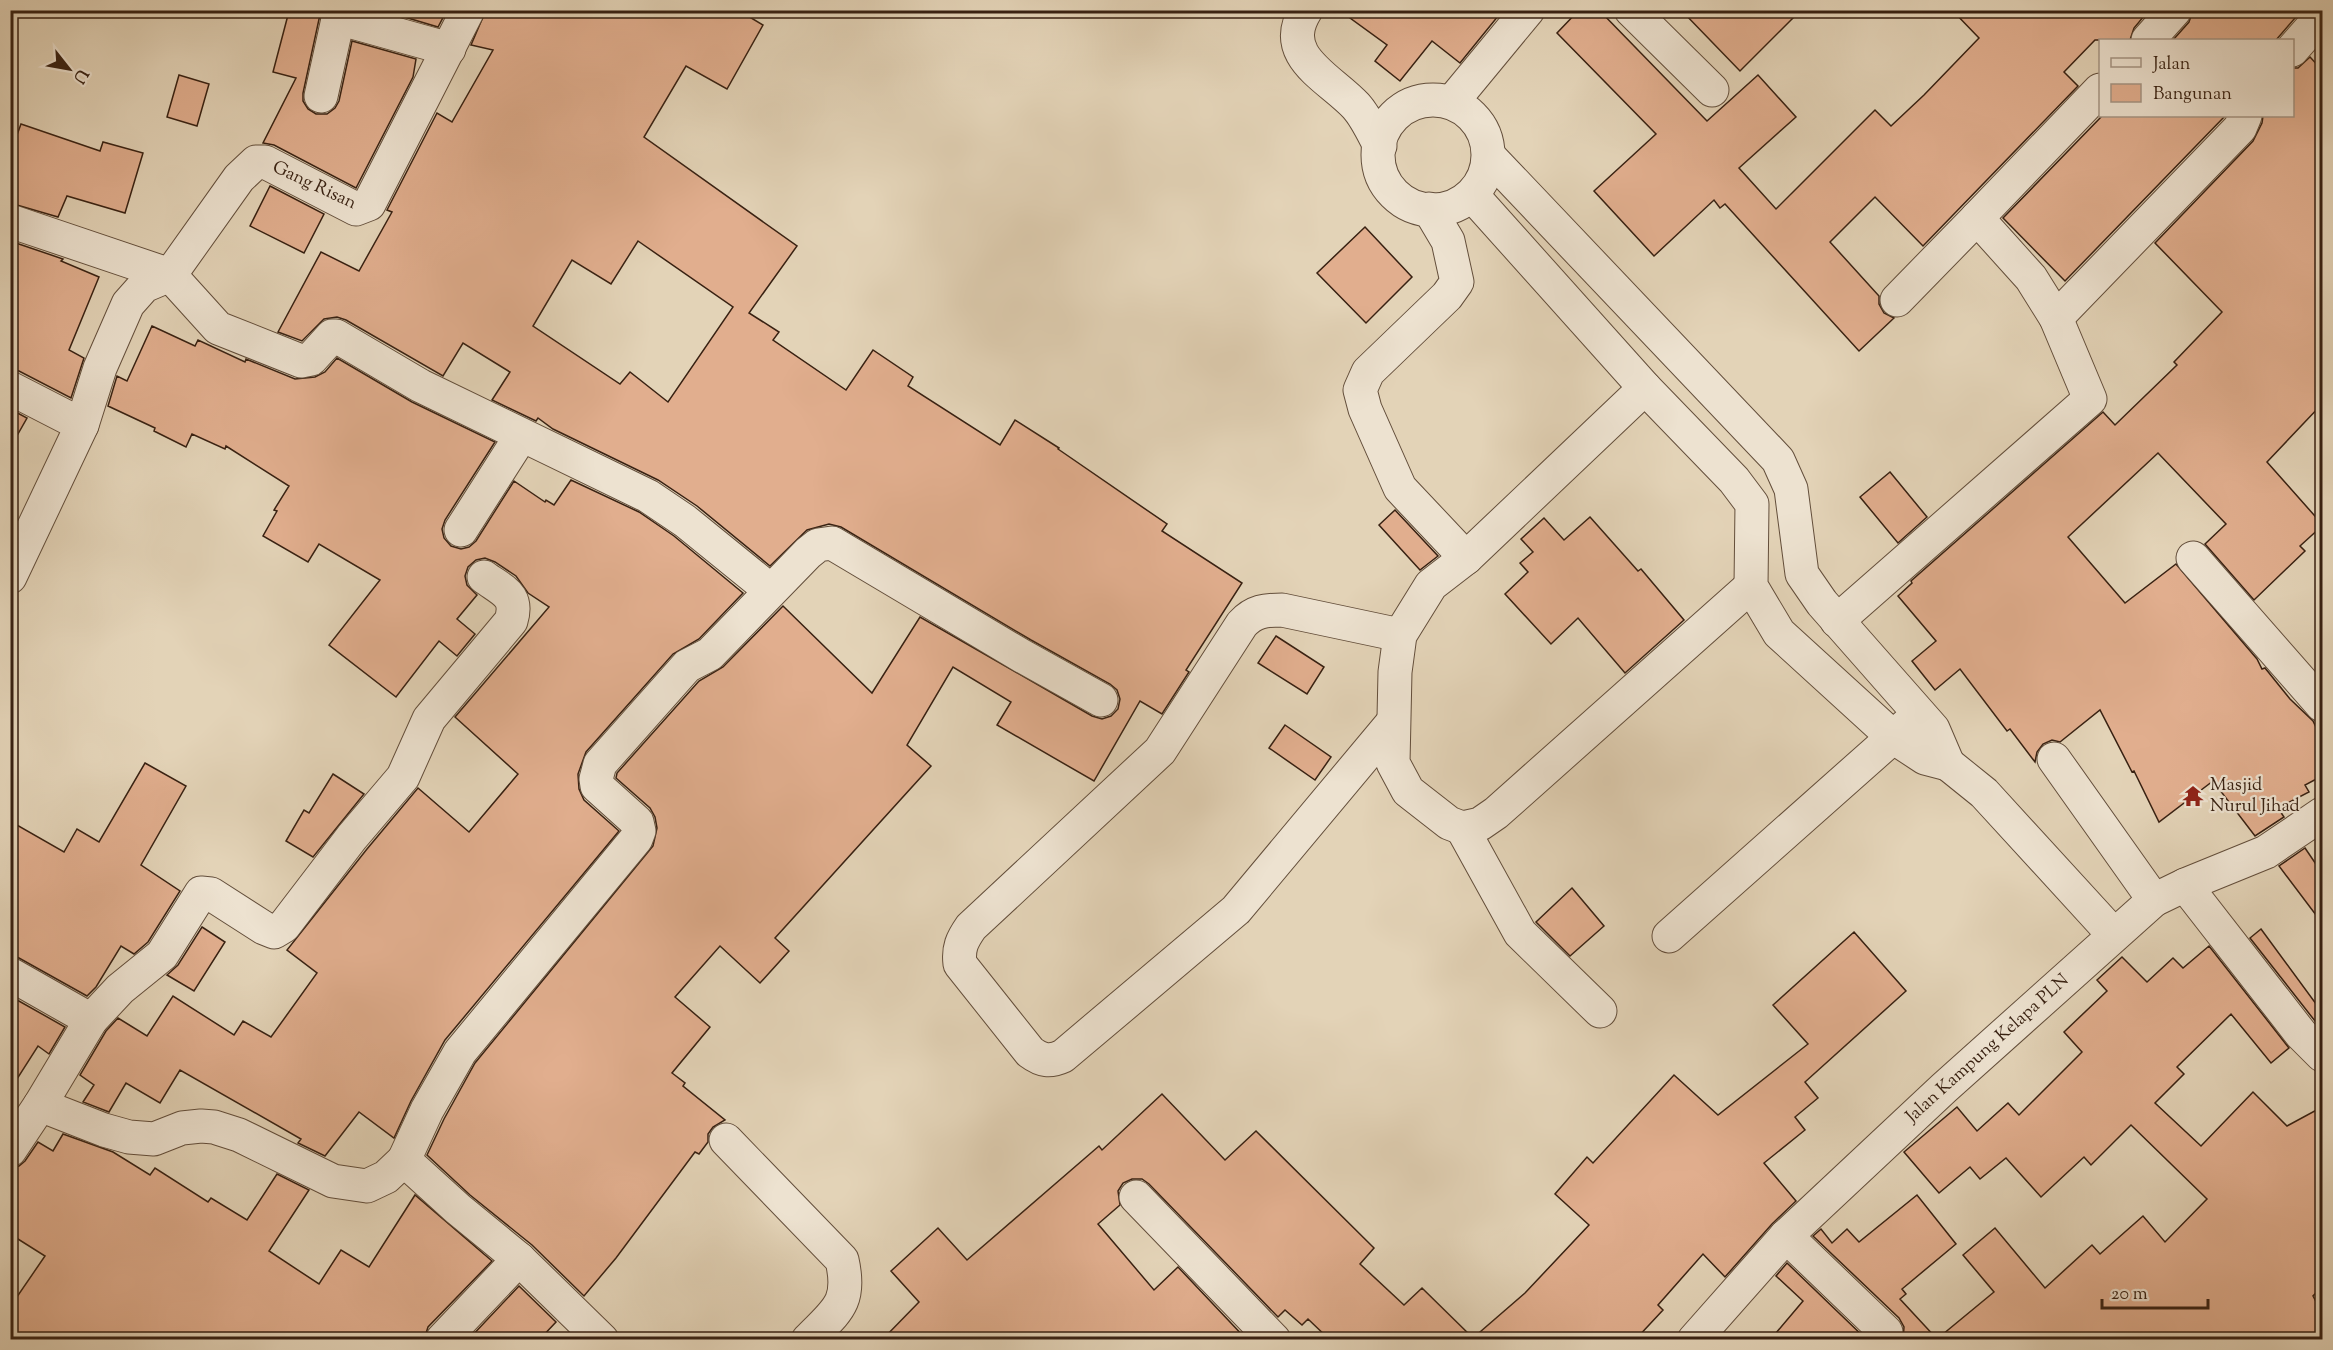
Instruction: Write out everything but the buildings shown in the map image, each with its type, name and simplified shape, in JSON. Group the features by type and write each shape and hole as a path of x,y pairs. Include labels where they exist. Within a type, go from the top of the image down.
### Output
{"street":[{"name":"Gang Risan","path":"170,275 239,178 256,162 265,162 356,209 363,209 369,204 468,10"},
{"path":"1306,10 1296,28 1298,47 1307,61 1387,133"},
{"path":"1462,108 1480,69 1528,10"},
{"path":"2149,39 2175,10"},
{"path":"1639,13 1712,90"},
{"path":"321,96 339,14 449,49"},
{"path":"2294,48 2322,16"},
{"path":"1896,300 2099,91"},
{"path":"1436,99 1462,108 1485,134 1489,156 1484,177 1453,203 1412,207 1388,189 1377,160 1387,133 1403,108 1418,101 1436,99"},
{"path":"2056,318 2240,128 2245,117"},
{"path":"1489,156 1778,460 1791,489 1802,574 1837,621 1933,729 1948,764"},
{"path":"1453,203 1448,241 1457,282 1452,290 1368,372 1360,390 1365,409 1400,488 1466,558"},
{"path":"1453,203 1645,388 1734,480 1752,504 1750,586 1779,633 1893,737 1924,758 1948,764 1984,793 2114,935"},
{"path":"1837,621 2090,399 2056,318 2031,278 1977,218"},
{"path":"10,221 170,275 218,328 301,361 311,359 332,336 336,336 421,386 648,496 685,521 770,590"},
{"path":"10,577 82,425 100,368 128,304 144,285 170,275"},
{"path":"10,388 82,425"},
{"path":"1645,388 1466,558 1431,585 1400,635 1392,764 1407,791 1449,823 1462,828 1480,824 1496,813 1750,586"},
{"path":"461,530 521,436"},
{"path":"40,1105 104,1130 129,1137 154,1139 183,1128 214,1127 240,1135 333,1181 367,1186 386,1177 404,1160 427,1110 460,1052 636,839 639,831 637,822 597,786 596,778 600,764 687,666 710,654 770,590 818,545 832,543 1022,657 1101,700"},
{"path":"2193,558 2322,705"},
{"path":"10,1150 91,1020 120,989 162,955 201,893 211,894 274,932 284,926 352,837 402,777 429,719 512,621 515,609 513,598 484,577"},
{"path":"1393,722 1236,910 1063,1056 1052,1061 1038,1058 1030,1052 960,964 958,950 971,927 1160,751 1242,624 1252,614 1268,610 1282,610 1400,635"},
{"path":"1669,936 1921,714"},
{"path":"2054,759 2154,900"},
{"name":"Jalan Kampung Kelapa PLN","path":"1694,1340 1786,1236 1944,1088 2154,900 2266,852 2322,814"},
{"path":"1462,828 1521,933 1600,1011"},
{"path":"2185,885 2301,1034 2322,1054"},
{"path":"10,974 91,1020"},
{"path":"726,1140 842,1260 846,1277 843,1302 808,1340"},
{"path":"404,1160 458,1209 519,1259 602,1340"},
{"path":"1136,1197 1274,1340"},
{"path":"1786,1236 1886,1332"},
{"path":"442,1340 519,1259"}],"place":[{"name":"Masjid Nurul Jihad","path":"2193,796"}]}
